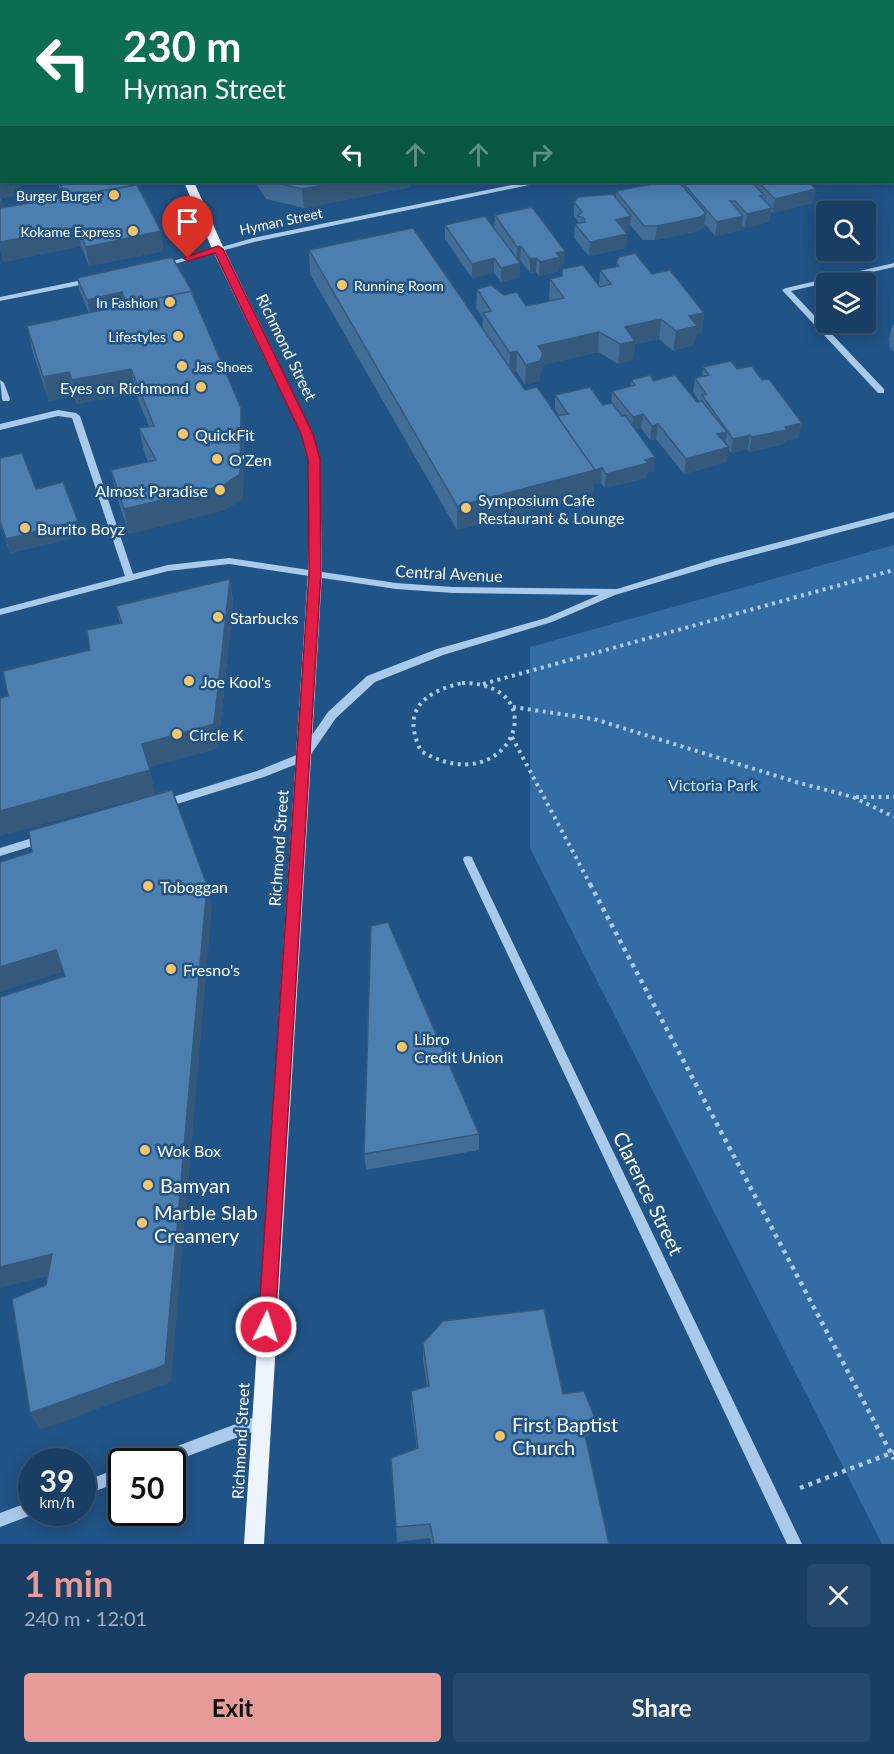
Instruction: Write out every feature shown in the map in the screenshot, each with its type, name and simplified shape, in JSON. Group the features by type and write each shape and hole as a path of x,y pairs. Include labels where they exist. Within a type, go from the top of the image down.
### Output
{"main road":[{"name":"Richmond Street","path":"189,183 218,249 307,434 314,459 315,573 254,1544"}],"street":[{"name":"Hyman Street","path":"149,268 218,249 529,183"},
{"path":"881,391 786,290 894,265"},
{"path":"0,299 103,278"},
{"path":"0,383 6,399"},
{"path":"0,427 58,413 76,416 130,578"},
{"name":"Central Avenue","path":"0,612 168,568 229,561 396,586 453,590 617,592 714,562 894,515"},
{"path":"148,808 249,777 303,757 332,715 371,680 440,652 549,620 617,592"},
{"path":"0,852 57,835"},
{"name":"Clarence Street","path":"468,860 795,1544"},
{"path":"186,1450 260,1422"},
{"path":"0,1520 18,1513"}],"path":[{"path":"482,685 500,692 513,707 515,723 512,737 500,753 474,764 453,765 421,751 412,727 418,706 427,696 453,685 482,685 894,570"},
{"path":"513,707 594,719 795,782 853,796 894,797"},
{"path":"512,737 892,1452 894,1460"},
{"path":"853,796 894,817"},
{"path":"774,1498 892,1452"}],"green space":[{"name":"Victoria Park","path":"894,545 894,1544 882,1544 530,848 530,647"}],"building":[{"path":"60,183 128,183 130,186 66,197"},
{"path":"276,183 335,183 302,189"},
{"path":"658,183 680,183 706,213 700,217 657,226 644,226 616,191"},
{"path":"683,183 753,183 764,195 760,196 772,208 747,214 735,201 730,201 743,216 717,222"},
{"path":"759,183 809,183 816,189 775,199"},
{"path":"137,185 161,231 86,247 77,227 0,242 0,208"},
{"path":"613,194 631,216 616,220 627,234 590,242 575,224 585,222 585,219 578,216 582,212 574,202 578,197"},
{"path":"532,207 565,251 556,253 560,257 540,262 537,258 530,259 521,246 517,247 495,215"},
{"path":"485,216 520,263 501,268 494,258 472,264 445,225"},
{"path":"413,228 525,390 537,387 595,470 457,506 309,250"},
{"path":"635,253 652,274 670,270 704,313 689,316 697,326 676,331 661,319 625,327 635,341 620,344 599,332 538,346 543,353 540,361 526,365 517,351 510,353 483,313 491,311 477,289 491,285 504,295 517,292 526,306 564,298 550,279 562,276 562,269 583,265 600,287 611,284 600,270 619,266 616,263 619,257"},
{"path":"172,257 192,291 127,305 122,292 87,300 77,278"},
{"path":"191,291 241,408 240,474 222,486 124,509 111,470 156,460 139,428 154,426 131,369 72,380 69,372 43,377 27,326"},
{"path":"731,361 737,369 752,366 762,380 769,379 802,423 785,427 787,430 733,439 702,395 706,394 695,378 709,375 703,367"},
{"path":"650,375 654,381 675,375 697,402 702,401 727,432 717,434 729,447 686,459 658,424 652,426 643,414 633,417 612,391 635,385 631,380"},
{"path":"590,387 603,405 612,403 622,416 625,415 655,457 645,460 648,463 606,474 602,468 592,471 595,470 557,416 568,414 555,395"},
{"path":"22,453 36,489 63,482 78,521 6,539 0,521 0,458"},
{"path":"230,579 214,724 142,744 150,770 0,811 0,698 8,696 3,671 90,650 87,630 122,623 116,606"},
{"path":"172,790 207,885 165,1365 30,1413 12,1299 46,1285 52,1254 0,1267 0,997 65,976 56,950 0,967 0,862 32,852 29,831"},
{"name":"Libro Credit Union","path":"388,922 479,1134 364,1154 371,926"},
{"name":"First Baptist Church","path":"544,1309 563,1394 584,1391 595,1418 582,1422 609,1544 434,1544 430,1524 396,1527 391,1458 418,1448 411,1391 429,1386 423,1343 443,1321"}],"place":[{"name":"Burger Burger","path":"114,195"},
{"name":"Kokame Express","path":"133,231"},
{"name":"Running Room","path":"342,285"},
{"name":"In Fashion","path":"170,302"},
{"name":"Lifestyles","path":"178,336"},
{"name":"Jas Shoes","path":"182,366"},
{"name":"Eyes on Richmond","path":"201,387"},
{"name":"QuickFit","path":"183,434"},
{"name":"O'Zen","path":"217,459"},
{"name":"Almost Paradise","path":"220,490"},
{"name":"Symposium Cafe Restaurant & Lounge","path":"466,508"},
{"name":"Burrito Boyz","path":"25,528"},
{"name":"Starbucks","path":"218,617"},
{"name":"Joe Kool's","path":"189,681"},
{"name":"Circle K","path":"177,734"},
{"name":"Toboggan","path":"148,886"},
{"name":"Fresno's","path":"171,969"},
{"name":"Libro Credit Union","path":"402,1047"},
{"name":"Wok Box","path":"145,1150"},
{"name":"Bamyan","path":"148,1185"},
{"name":"Marble Slab Creamery","path":"142,1223"},
{"name":"First Baptist Church","path":"500,1436"}],"route":[{"path":"188,258 218,249 307,434 314,459 315,573 266,1327"}]}
